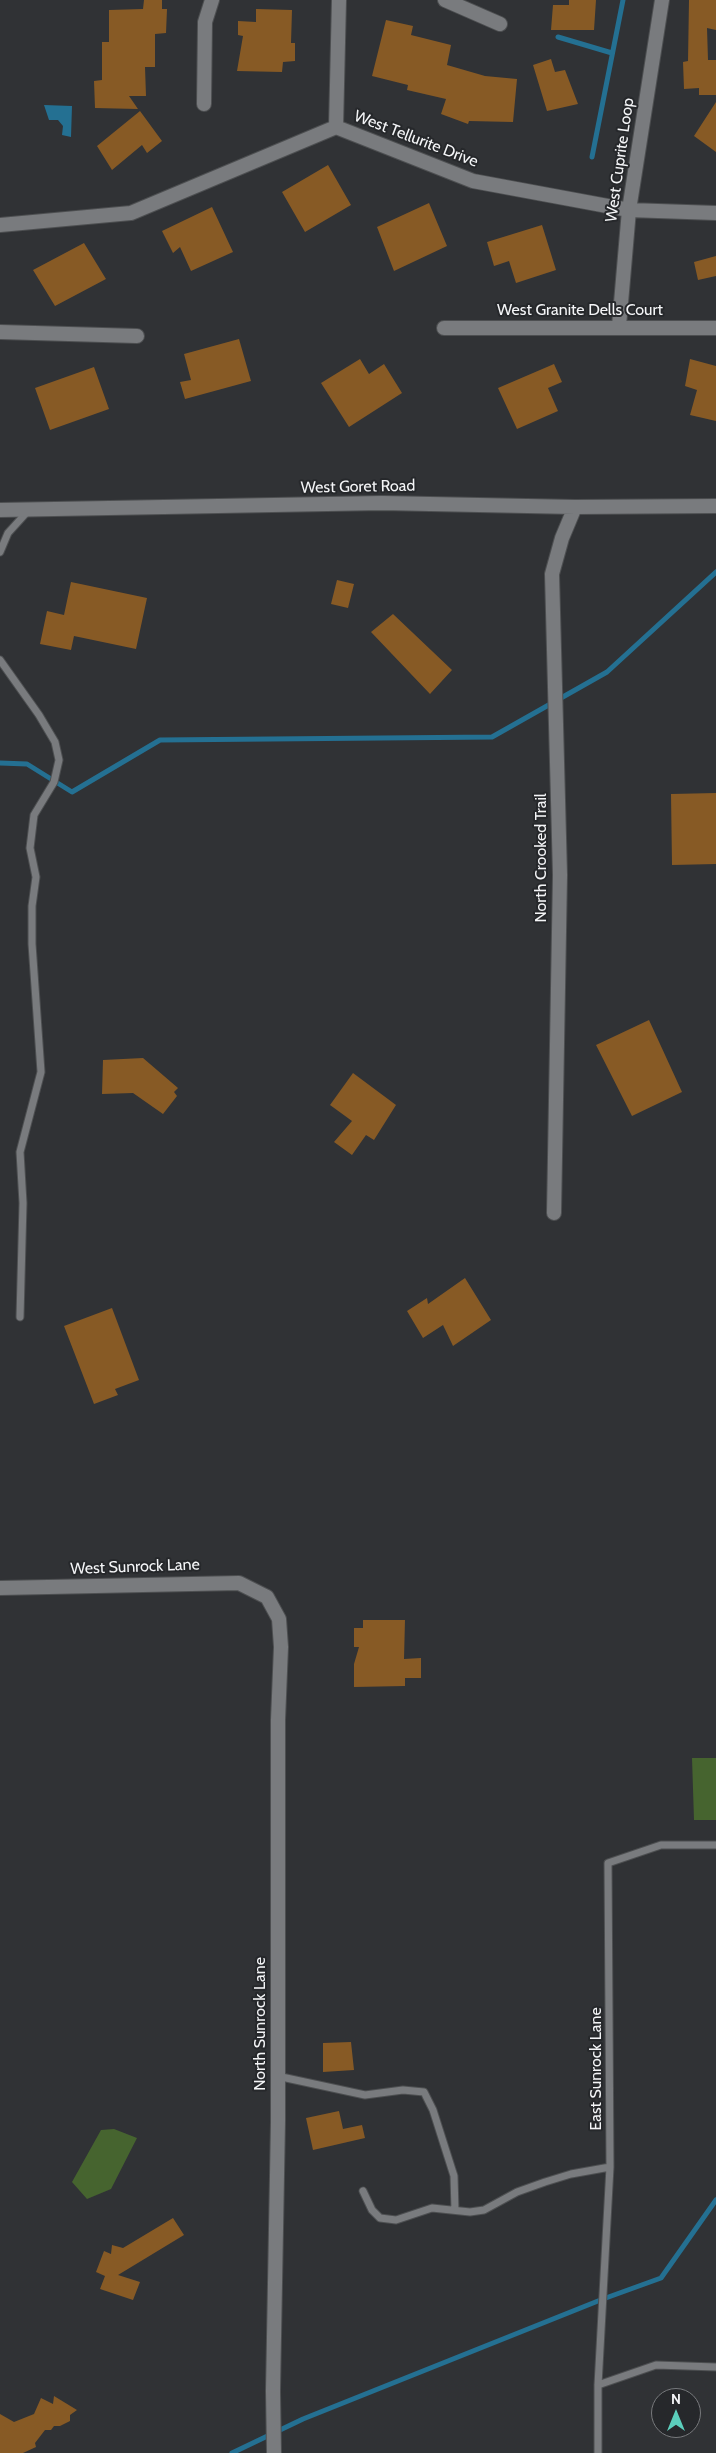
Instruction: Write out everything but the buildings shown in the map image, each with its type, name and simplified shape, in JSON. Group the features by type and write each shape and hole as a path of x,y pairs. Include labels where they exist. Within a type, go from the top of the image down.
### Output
{"street":[{"path":"204,104 205,22 212,0"},
{"path":"336,126 338,0"},
{"path":"445,0 500,24"},
{"name":"West Cuprite Loop","path":"619,326 629,210 662,0"},
{"name":"West Tellurite Drive","path":"0,225 131,213 336,126 473,182 629,210 716,213"},
{"name":"West Granite Dells Court","path":"444,328 619,326 716,328"},
{"path":"0,332 137,336"},
{"name":"West Goret Road","path":"0,510 28,511 382,503 575,507 716,506"},
{"name":"North Crooked Trail","path":"554,1213 560,875 552,574 562,538 575,507"},
{"name":"West Sunrock Lane","path":"0,1588 239,1583 267,1597"},
{"name":"North Sunrock Lane","path":"267,1597 278,1619 281,1647 278,1720 274,2453"}],"lane":[{"path":"0,552 8,533 28,511"},
{"path":"0,660 40,715 55,742 59,760 54,782 34,815 30,848 36,877 32,906 32,944 41,1072 20,1152 23,1203 20,1317"},
{"name":"East Sunrock Lane","path":"598,2453 598,2385 610,2167 608,1863 661,1845 716,1845"},
{"path":"277,2076 364,2095 403,2090 424,2092 433,2110 454,2176 455,2210"},
{"path":"363,2191 372,2210 380,2218 396,2220 432,2208 484,2210 517,2192 545,2182 571,2174 610,2167"},
{"path":"598,2385 656,2364 716,2367"}],"green space":[{"path":"692,1758 716,1758 716,1820 694,1820"},
{"path":"114,2129 137,2138 111,2189 87,2199 72,2182 101,2130"}],"water":[{"path":"44,105 72,106 71,137 62,135 63,126 58,120 49,120"}],"waterway":[{"path":"592,157 623,0"},
{"path":"558,37 612,53"},
{"path":"0,763 27,764 72,792 160,740 492,737 607,672 716,572"},
{"path":"232,2453 303,2419 603,2299 661,2278 716,2200"}]}
